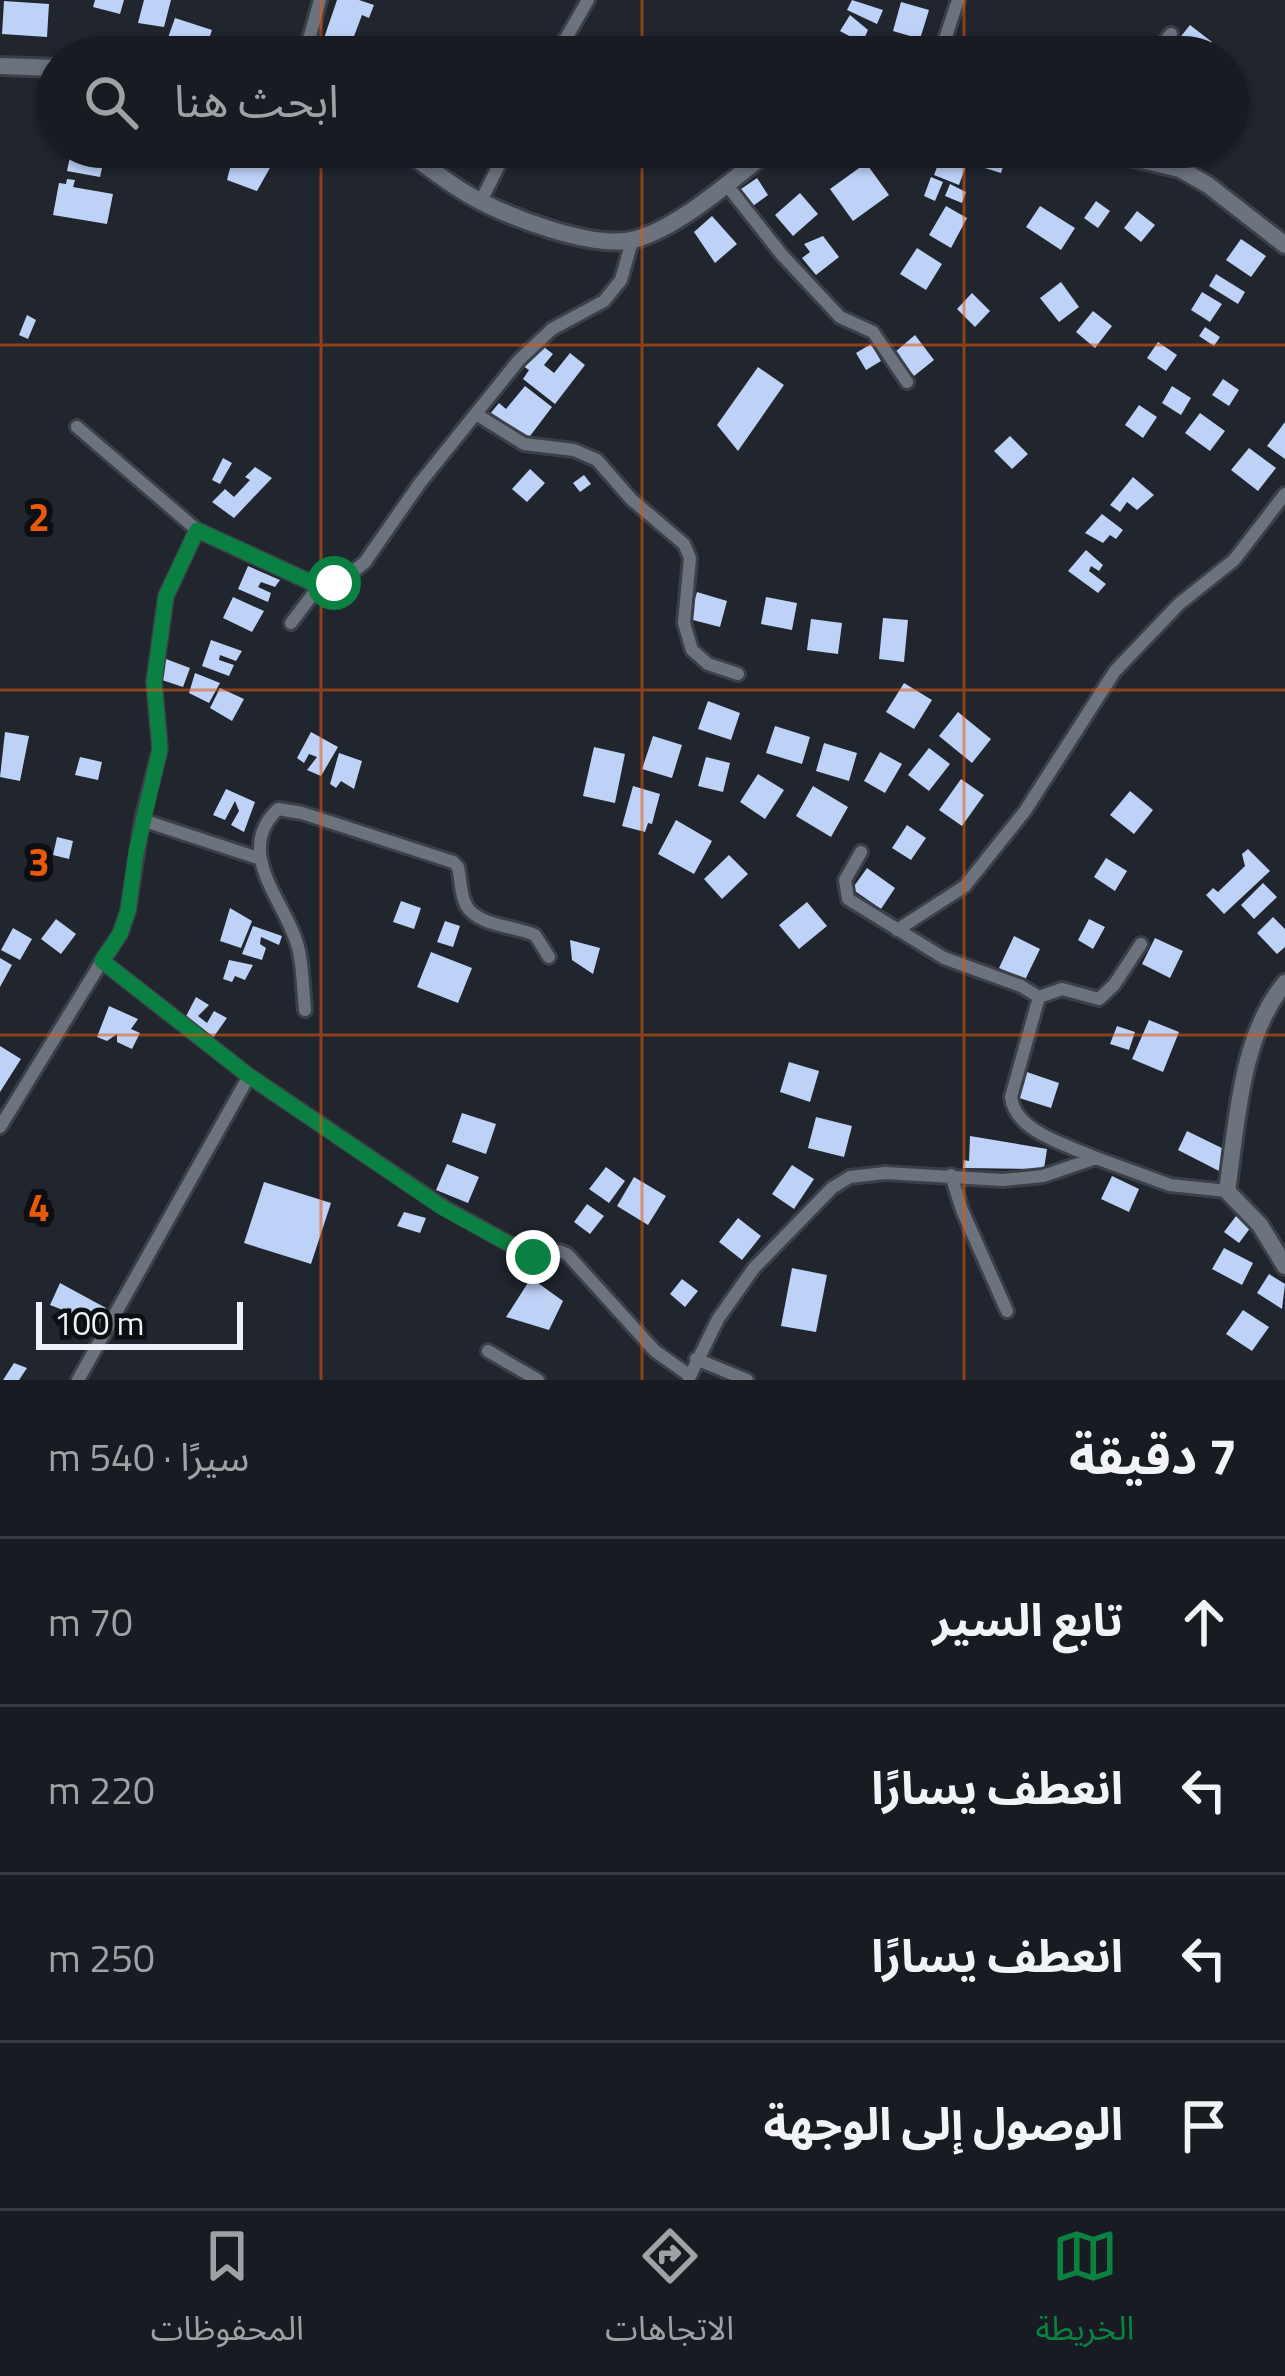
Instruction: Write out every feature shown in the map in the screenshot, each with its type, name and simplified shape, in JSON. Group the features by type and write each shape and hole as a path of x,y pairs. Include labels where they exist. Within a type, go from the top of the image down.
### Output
{"street":[{"path":"310,36 320,0"},
{"path":"567,36 588,0"},
{"path":"946,36 958,0"},
{"path":"0,66 36,67"},
{"path":"432,168 481,201 539,225 599,240 632,241 657,231 747,168"},
{"path":"481,201 498,168"},
{"path":"1172,168 1208,185 1285,245"},
{"path":"726,184 782,255 840,317 873,332 907,382"},
{"path":"292,623 319,586 348,576 365,562 519,360 552,328 604,301 621,280 632,241"},
{"path":"476,414 524,444 574,450 596,460 631,499 684,544 690,558 684,623 692,650 708,664 738,674"},
{"path":"77,427 197,530 319,586"},
{"path":"897,930 965,886 1036,796 1115,671 1179,604 1234,560 1285,494"},
{"path":"0,1127 120,934 128,911 142,820 160,749 154,682 159,632 171,583 197,530"},
{"path":"305,1010 300,952 258,858 272,813 286,808 453,862 470,911 536,935 549,957"},
{"path":"142,820 258,858"},
{"path":"861,852 844,880 848,898 944,958 1039,997"},
{"path":"1039,997 1062,989 1099,999 1141,944"},
{"path":"102,961 249,1076 443,1208 533,1257 559,1251 567,1254 656,1352 689,1378 696,1359 754,1268 832,1188 867,1173 1003,1180 1043,1176 1096,1158"},
{"path":"1227,1191 1250,1054 1269,1002 1285,983"},
{"path":"1039,997 1011,1097 1022,1122 1096,1158 1170,1185 1227,1191 1260,1225 1285,1266"},
{"path":"78,1380 249,1076"},
{"path":"951,1175 1007,1311"},
{"path":"488,1351 538,1380"},
{"path":"696,1359 747,1380"}],"building":[{"path":"95,0 124,0 120,14 93,7"},
{"path":"144,0 171,0 164,27 138,23"},
{"path":"337,0 374,5 369,18 362,15 354,36 325,36"},
{"path":"852,0 883,10 877,24 847,10"},
{"path":"4,1 49,4 47,36 2,34"},
{"path":"901,2 929,10 921,36 893,31"},
{"path":"850,15 868,30 865,36 840,31"},
{"path":"175,18 212,30 210,36 169,36"},
{"path":"1190,25 1204,36 1181,36"},
{"path":"68,168 102,168 100,177"},
{"path":"230,168 270,168 257,191 227,180"},
{"path":"859,168 870,168 889,195 853,221 830,189"},
{"path":"937,168 965,168 959,185 934,175"},
{"path":"931,177 943,182 935,201 924,196"},
{"path":"757,178 768,195 753,206 741,189"},
{"path":"67,179 75,180 73,187 113,194 107,224 53,215 59,183 66,184"},
{"path":"950,184 966,192 962,203 945,196"},
{"path":"800,193 818,214 793,236 775,215"},
{"path":"1096,201 1110,211 1098,228 1084,218"},
{"path":"946,206 967,218 951,248 929,235"},
{"path":"1040,206 1075,228 1061,250 1026,227"},
{"path":"1137,211 1155,225 1141,242 1124,228"},
{"path":"712,216 737,244 715,263 694,232"},
{"path":"823,236 839,257 816,275 802,258 810,252 804,244"},
{"path":"1241,239 1266,256 1251,277 1226,260"},
{"path":"917,248 942,264 926,290 900,274"},
{"path":"1216,274 1245,292 1238,304 1209,286"},
{"path":"1061,282 1079,307 1059,322 1040,298"},
{"path":"1202,292 1222,304 1210,322 1191,310"},
{"path":"972,293 990,311 975,327 957,309"},
{"path":"1093,311 1112,326 1095,348 1076,332"},
{"path":"27,315 36,320 28,339 19,335"},
{"path":"1205,327 1220,337 1214,346 1199,336"},
{"path":"915,335 934,360 914,376 895,352"},
{"path":"1158,342 1177,355 1166,371 1147,358"},
{"path":"540,344 553,354 544,365 554,373 570,353 585,365 555,404 523,379 529,370 523,366"},
{"path":"871,344 881,361 866,370 856,353"},
{"path":"758,367 784,385 738,451 717,425"},
{"path":"1223,379 1239,390 1229,406 1212,395"},
{"path":"525,386 552,407 524,444 489,415 499,403 506,409"},
{"path":"1172,386 1191,398 1181,415 1162,403"},
{"path":"1139,405 1157,417 1143,438 1125,425"},
{"path":"1200,413 1225,431 1210,451 1185,433"},
{"path":"1285,422 1285,459 1267,446"},
{"path":"1010,436 1028,454 1012,469 994,451"},
{"path":"1249,448 1276,468 1258,491 1231,470"},
{"path":"223,458 232,463 220,484 212,480"},
{"path":"255,467 272,478 234,518 212,502 225,489 234,497"},
{"path":"530,469 545,483 527,502 512,489"},
{"path":"584,475 591,484 580,492 573,483"},
{"path":"1133,477 1154,495 1137,510 1127,502 1120,512 1110,505"},
{"path":"1102,514 1123,530 1116,539 1110,535 1103,543 1085,533"},
{"path":"1086,550 1103,565 1099,571 1091,566 1089,571 1106,584 1098,593 1068,571"},
{"path":"248,566 280,580 275,587 261,582 258,587 271,593 268,602 238,589"},
{"path":"697,592 727,601 720,627 689,619"},
{"path":"233,597 264,611 252,632 223,618"},
{"path":"766,597 797,603 792,630 761,624"},
{"path":"883,618 908,620 904,662 879,659"},
{"path":"811,619 842,623 838,654 807,650"},
{"path":"211,640 242,651 236,661 220,655 219,660 234,665 229,676 202,666"},
{"path":"166,659 190,668 183,687 159,679"},
{"path":"195,673 220,683 209,703 189,693"},
{"path":"904,683 932,700 914,729 886,712"},
{"path":"220,688 244,699 232,721 210,708"},
{"path":"708,701 740,713 731,740 698,729"},
{"path":"958,712 991,739 972,763 939,736"},
{"path":"775,726 810,737 802,764 766,753"},
{"path":"5,732 29,736 20,781 0,777"},
{"path":"311,732 338,747 321,776 307,770 317,757 309,754 304,763 297,758"},
{"path":"653,736 682,745 672,778 642,769"},
{"path":"824,743 857,753 849,781 816,771"},
{"path":"594,747 625,754 615,803 583,796"},
{"path":"929,748 950,764 929,791 908,775"},
{"path":"880,752 902,764 885,793 864,781"},
{"path":"339,753 362,761 354,789 341,781 336,788 330,784"},
{"path":"80,757 102,762 98,780 75,775"},
{"path":"706,757 730,763 723,792 698,786"},
{"path":"758,774 784,790 765,819 740,802"},
{"path":"961,779 984,795 962,826 939,810"},
{"path":"633,786 660,794 645,832 622,826"},
{"path":"813,786 848,807 831,837 796,816"},
{"path":"226,789 255,802 244,832 231,825 239,811 235,801 225,820 213,815"},
{"path":"1130,791 1153,810 1134,834 1110,815"},
{"path":"676,820 712,841 694,874 658,854"},
{"path":"907,825 926,838 911,860 892,848"},
{"path":"57,837 73,841 69,859 53,855"},
{"path":"1248,849 1270,871 1224,914 1206,895 1213,888 1218,892 1245,866 1242,854"},
{"path":"729,855 748,874 722,899 704,879"},
{"path":"1106,858 1127,871 1115,891 1094,877"},
{"path":"867,868 895,888 881,909 852,889"},
{"path":"1263,883 1277,897 1254,919 1241,905"},
{"path":"401,901 421,908 414,929 393,922"},
{"path":"807,902 827,926 799,949 779,925"},
{"path":"230,908 252,921 241,948 220,941"},
{"path":"1273,917 1285,929 1285,947 1277,954 1257,933"},
{"path":"56,919 76,934 61,954 41,939"},
{"path":"1089,919 1105,927 1093,949 1078,940"},
{"path":"445,921 460,926 453,947 437,942"},
{"path":"253,926 282,936 279,945 261,937 260,944 266,948 262,960 242,954"},
{"path":"13,928 32,939 20,960 1,950"},
{"path":"1014,936 1040,949 1025,980 999,968"},
{"path":"1155,938 1183,951 1170,978 1142,964"},
{"path":"570,940 600,948 593,974 572,960"},
{"path":"431,952 472,968 458,1003 417,987"},
{"path":"0,958 12,965 0,987"},
{"path":"229,960 253,965 245,980 223,979"},
{"path":"196,997 209,1005 198,1016 207,1023 214,1011 227,1018 210,1042 183,1022"},
{"path":"109,1006 138,1019 131,1029 140,1033 132,1049 117,1042 117,1034 107,1041 97,1037"},
{"path":"1149,1020 1179,1032 1163,1072 1132,1059"},
{"path":"1117,1026 1135,1032 1129,1050 1110,1044"},
{"path":"0,1046 21,1059 0,1092"},
{"path":"789,1062 819,1071 810,1102 780,1092"},
{"path":"1024,1071 1059,1083 1051,1108 1016,1097"},
{"path":"462,1113 496,1124 486,1154 452,1142"},
{"path":"816,1117 852,1126 844,1157 808,1148"},
{"path":"1187,1131 1230,1152 1221,1172 1178,1150"},
{"path":"970,1136 1047,1149 1044,1169 963,1168 964,1160 969,1161"},
{"path":"447,1164 479,1177 468,1203 436,1190"},
{"path":"792,1165 814,1179 794,1209 772,1194"},
{"path":"606,1167 625,1181 609,1203 589,1189"},
{"path":"1112,1176 1139,1189 1129,1212 1101,1199"},
{"path":"634,1177 666,1196 648,1225 617,1206"},
{"path":"264,1182 331,1203 311,1264 244,1243"},
{"path":"587,1204 604,1216 590,1234 574,1222"},
{"path":"404,1212 426,1218 420,1233 397,1226"},
{"path":"1236,1216 1251,1227 1239,1243 1224,1232"},
{"path":"738,1218 761,1236 742,1260 719,1242"},
{"path":"1224,1248 1253,1263 1242,1285 1212,1269"},
{"path":"792,1268 827,1275 816,1332 781,1326"},
{"path":"1269,1274 1285,1284 1282,1309 1257,1293"},
{"path":"531,1278 563,1301 549,1330 506,1317"},
{"path":"682,1279 698,1291 685,1307 670,1294"},
{"path":"60,1283 106,1308 99,1324 50,1305"},
{"path":"1243,1310 1269,1327 1252,1351 1226,1334"},
{"path":"14,1363 27,1368 19,1380 3,1380"}],"route":[{"path":"334,583 319,586 197,530 166,596 154,682 160,749 142,820 128,911 102,961 249,1076 443,1208 533,1257"}]}
